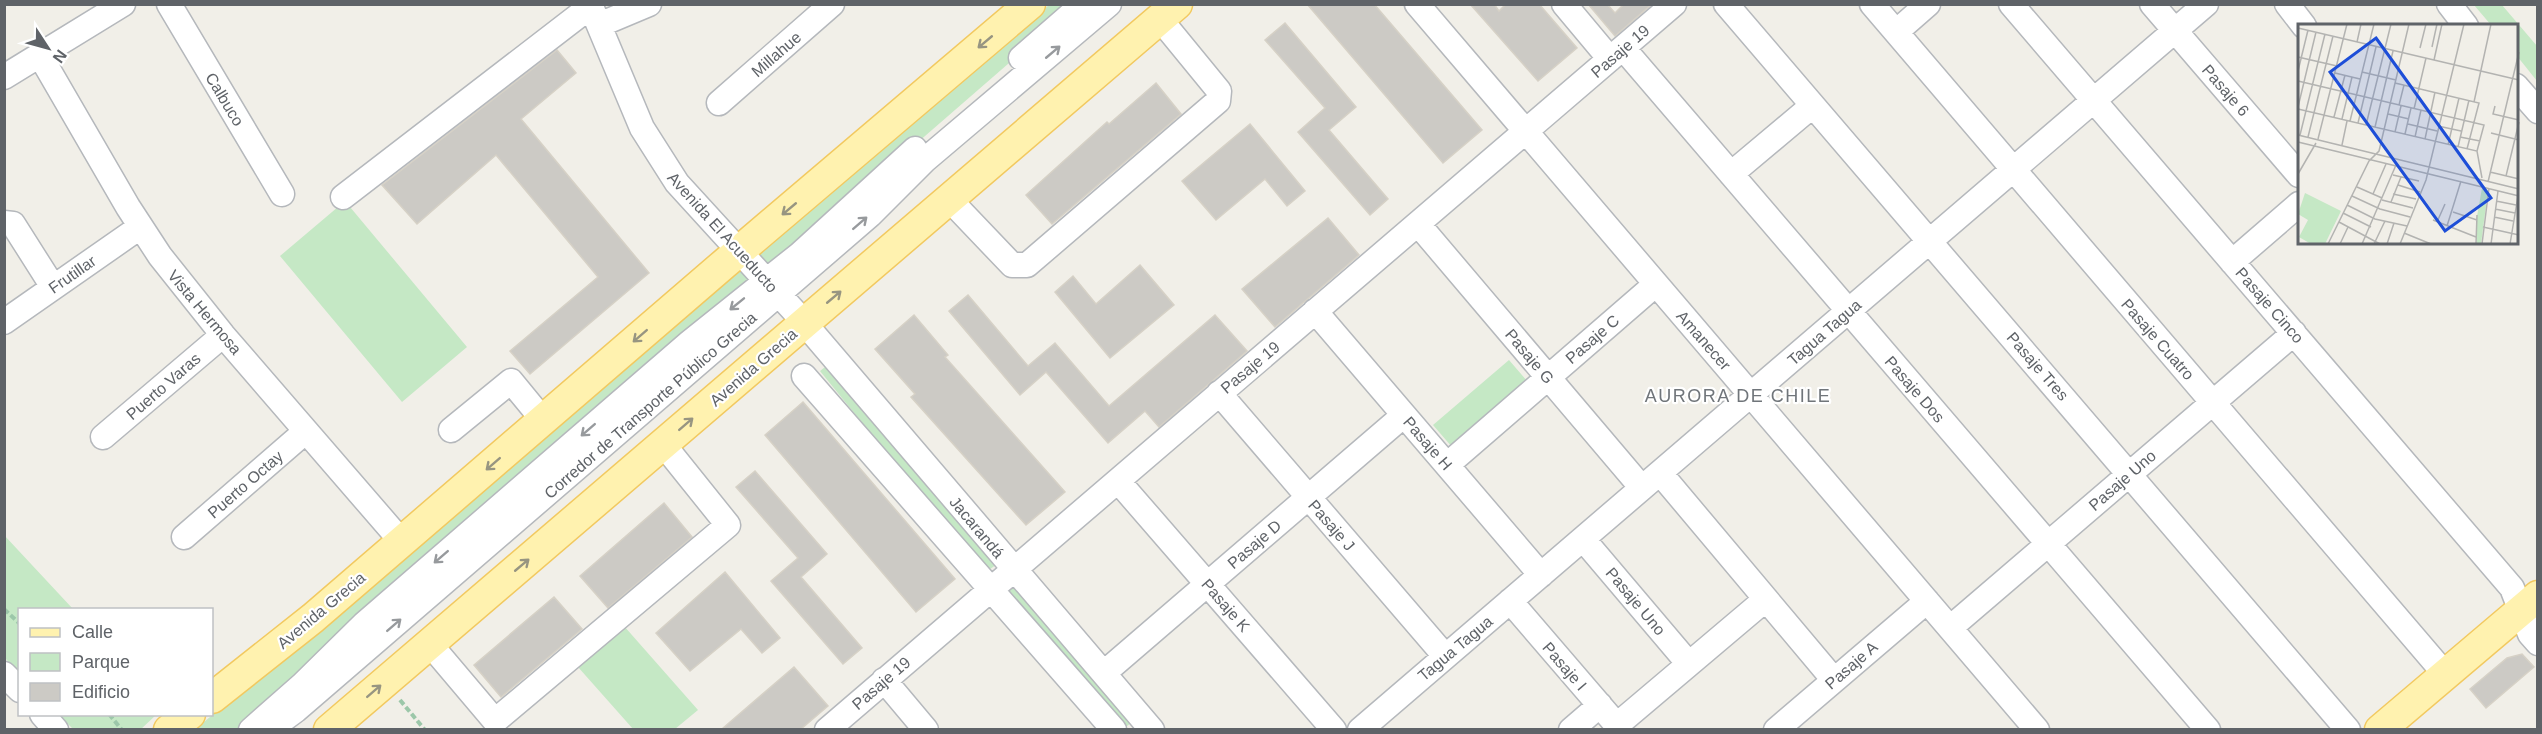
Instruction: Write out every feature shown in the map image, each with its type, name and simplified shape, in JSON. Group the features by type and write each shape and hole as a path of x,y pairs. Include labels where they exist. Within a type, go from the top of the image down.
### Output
{"main road":[{"name":"Avenida Grecia","path":"214,698 402,542 740,250 1030,4"},
{"name":"Avenida Grecia","path":"329,729 1168,12"},
{"path":"2380,729 2529,603"},
{"path":"169,729 187,716"},
{"path":"183,729 197,716"}],"street":[{"path":"4,77 41,57 123,4"},
{"name":"Calbuco","path":"169,4 282,194"},
{"path":"343,197 594,12 649,4"},
{"name":"Millahue","path":"719,104 832,4"},
{"name":"Corredor de Transporte Público Grecia","path":"269,729 305,702 773,287 1083,4"},
{"name":"Corredor de Transporte Público Grecia","path":"251,729 364,624 614,407 870,215 925,160 1109,4"},
{"name":"Amanecer","path":"1417,4 2037,729"},
{"name":"Pasaje Dos","path":"1564,4 1617,54 1731,174 2208,729"},
{"name":"Pasaje 19","path":"827,729 1674,4"},
{"name":"Pasaje Tres","path":"1726,4 2348,729"},
{"name":"Pasaje Cuatro","path":"1872,4 2445,674"},
{"path":"1896,32 1928,4"},
{"name":"Pasaje Cinco","path":"2011,4 2512,588 2529,603 2530,634 2538,643"},
{"name":"Pasaje 6","path":"2152,4 2298,175"},
{"name":"Tagua Tagua","path":"1360,729 2206,4"},
{"path":"2287,4 2302,24"},
{"path":"2449,4 2464,24"},
{"name":"Avenida El Acueducto","path":"594,12 642,128 663,164 804,322"},
{"path":"949,199 1012,265 1027,265 1220,97 1219,91 1168,12"},
{"name":"Vista Hermosa","path":"41,57 140,227 174,275 402,542"},
{"path":"2518,87 2538,111"},
{"path":"1731,174 1812,106"},
{"path":"2232,262 2298,205"},
{"path":"4,223 13,224 53,287"},
{"name":"Pasaje G","path":"1418,224 1548,377 1651,480"},
{"name":"Frutillar","path":"4,322 140,227"},
{"name":"Pasaje C","path":"1447,465 1656,284"},
{"name":"Pasaje H","path":"1315,311 1540,575"},
{"name":"Jacarandá","path":"804,322 1104,673 1145,727"},
{"name":"Pasaje Uno","path":"1950,628 2294,333"},
{"name":"Puerto Varas","path":"103,437 223,335"},
{"path":"804,376 1114,729"},
{"path":"450,430 511,381 543,420"},
{"name":"Pasaje J","path":"1219,393 1445,656"},
{"name":"Pasaje D","path":"1104,673 1404,415"},
{"name":"Puerto Octay","path":"184,537 306,431"},
{"path":"429,643 495,721 720,532 728,525 663,444"},
{"path":"1651,480 1766,599 1834,680"},
{"name":"Pasaje K","path":"1118,481 1334,729"},
{"name":"Pasaje Uno","path":"1583,539 1689,664"},
{"path":"1619,727 1766,599"},
{"name":"Pasaje A","path":"1776,729 1926,601"},
{"name":"Pasaje I","path":"1510,602 1619,727"},
{"path":"4,674 18,688"},
{"path":"884,680 926,729"},
{"path":"1571,729 1600,705"},
{"path":"44,716 56,729"}],"path":[{"path":"4,609 18,622"},
{"path":"395,695 425,729"},
{"path":"111,716 122,729"}],"green space":[{"path":"1049,5 1076,5 242,729 194,730 299,645"},
{"path":"2474,5 2502,5 2537,46 2537,81 2518,57 2518,24 2490,24"},
{"path":"345,201 467,347 402,402 280,256"},
{"path":"1509,360 1528,382 1452,447 1433,425"},
{"path":"829,364 996,565 984,573 820,371"},
{"path":"4,535 72,608 18,608 18,673 5,658"},
{"path":"1010,583 1131,723 1123,729 995,595"},
{"path":"624,626 698,710 675,729 633,729 578,667"},
{"path":"60,716 155,716 140,730 73,729"}],"building":[{"path":"1307,4 1374,4 1482,130 1443,163"},
{"path":"1470,4 1494,4 1499,11 1506,4 1539,4 1577,48 1538,81"},
{"path":"1588,4 1607,4 1615,13 1624,4 1652,4 1615,36"},
{"path":"1285,23 1356,107 1329,130 1388,199 1370,215 1298,132 1325,108 1265,40"},
{"path":"557,50 576,73 521,119 649,273 530,374 510,351 598,277 496,155 417,224 382,185"},
{"path":"1156,83 1181,114 1052,224 1026,195 1107,122 1109,124"},
{"path":"1250,124 1305,191 1287,206 1265,179 1216,220 1182,181"},
{"path":"1328,218 1359,255 1275,327 1242,289"},
{"path":"1140,265 1174,305 1110,358 1055,292 1073,276 1096,304"},
{"path":"968,295 1028,366 1055,343 1109,406 1215,315 1247,351 1159,427 1145,411 1108,443 1046,372 1020,395 949,311"},
{"path":"914,315 948,355 945,357 1065,492 1026,525 911,397 915,394 875,349"},
{"path":"803,402 955,579 916,612 765,435"},
{"path":"755,471 827,554 801,577 862,648 843,664 771,581 798,558 736,487"},
{"path":"664,503 692,537 608,608 580,576"},
{"path":"725,572 780,638 762,653 741,629 690,671 656,633"},
{"path":"554,597 582,629 501,697 474,665"},
{"path":"2522,654 2534,667 2486,708 2470,689 2507,658"},
{"path":"794,667 828,706 801,729 722,729"}],"district":[{"name":"AURORA DE CHILE","path":"1738,396"}]}
